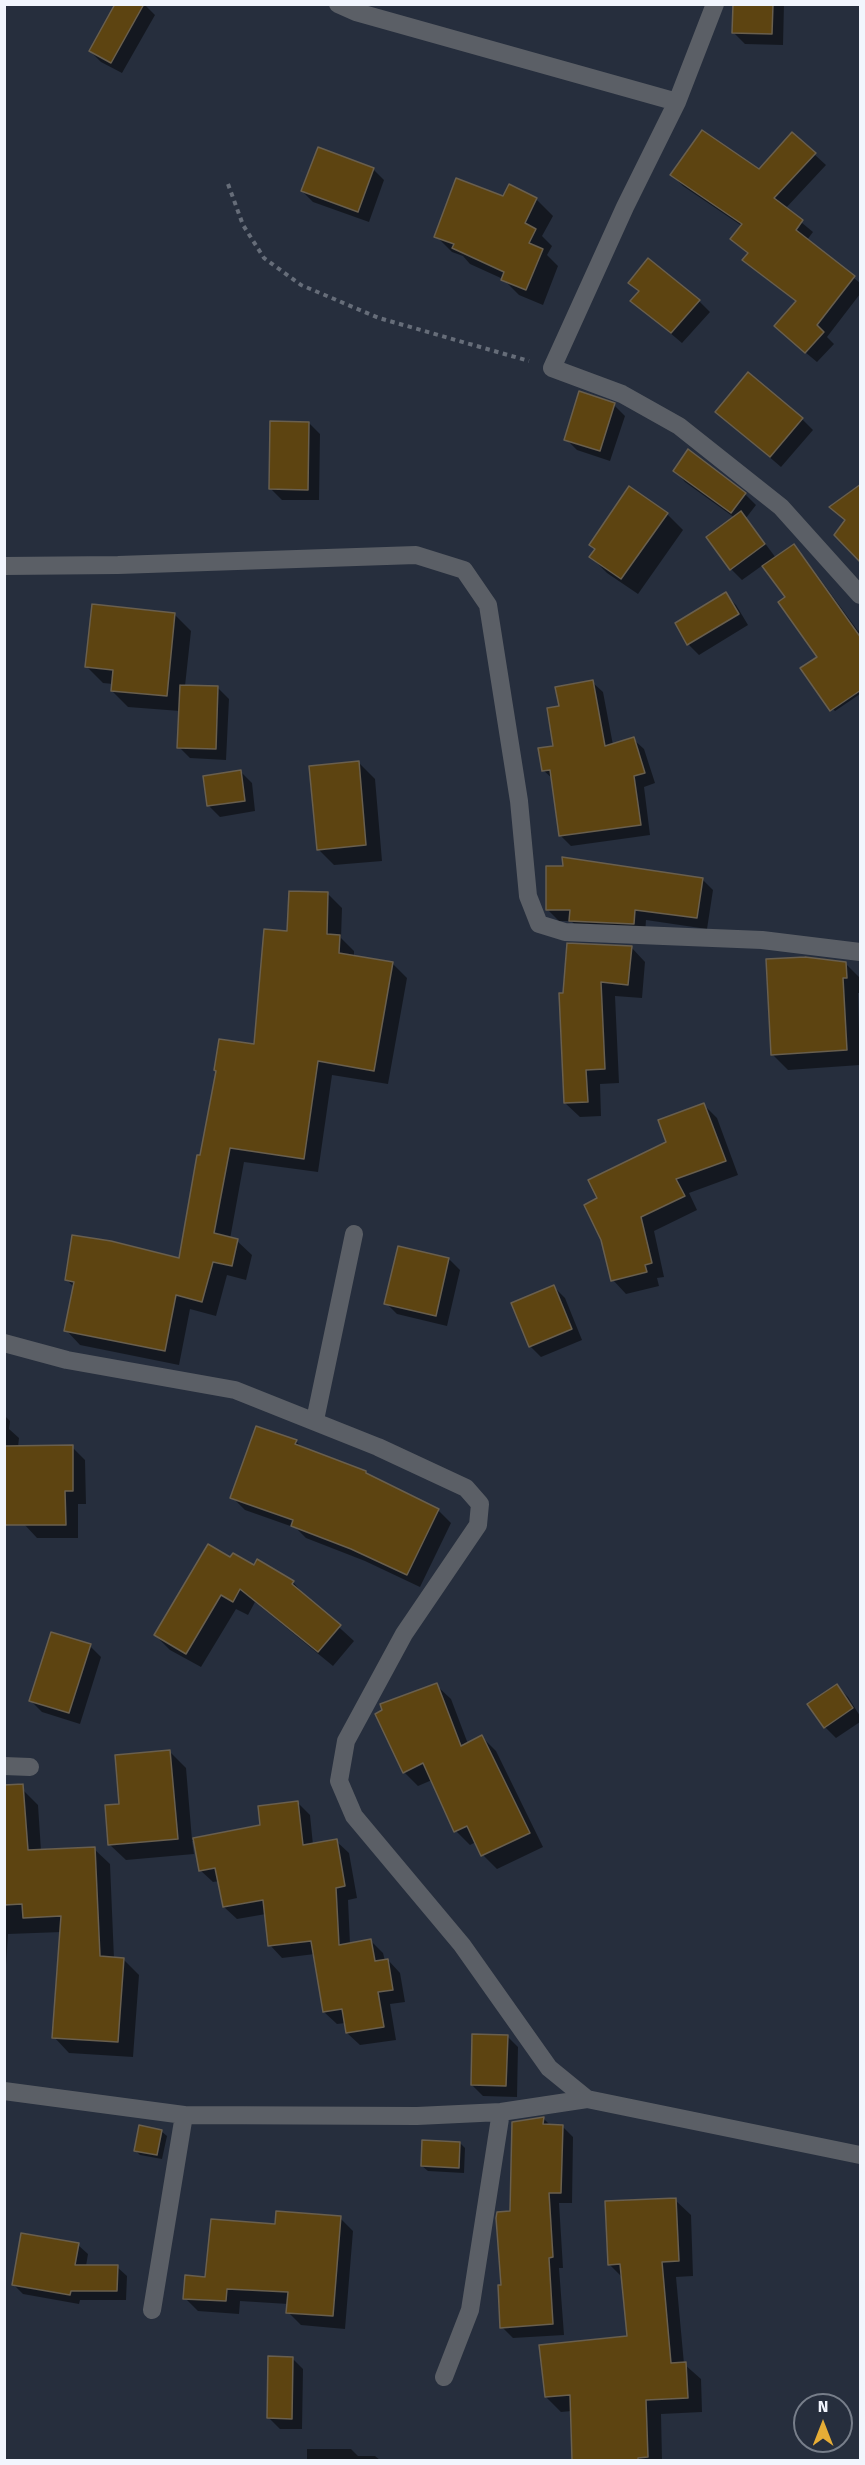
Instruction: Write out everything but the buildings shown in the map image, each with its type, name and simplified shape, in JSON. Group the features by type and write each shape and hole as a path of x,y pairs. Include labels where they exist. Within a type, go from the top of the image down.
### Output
{"street":[{"path":"338,4 356,12 677,102"},
{"path":"715,4 677,102 625,207 552,368 622,394 679,426 781,507 861,595"},
{"path":"4,566 118,565 416,555 464,570 488,605 519,801 528,896 539,924 566,932 762,940 861,952"},
{"path":"315,1420 354,1234"},
{"path":"4,1343 67,1360 235,1390 378,1447 466,1488 480,1504 478,1525 404,1634 346,1741 339,1781 354,1816 462,1945 549,2068 587,2099"},
{"path":"4,1766 30,1767"},
{"path":"4,2091 184,2115 417,2116 501,2112 587,2099 861,2155"},
{"path":"444,2377 470,2310 501,2112"},
{"path":"152,2310 184,2115"}],"path":[{"path":"228,184 243,225 264,258 301,285 379,318 552,368"}]}
